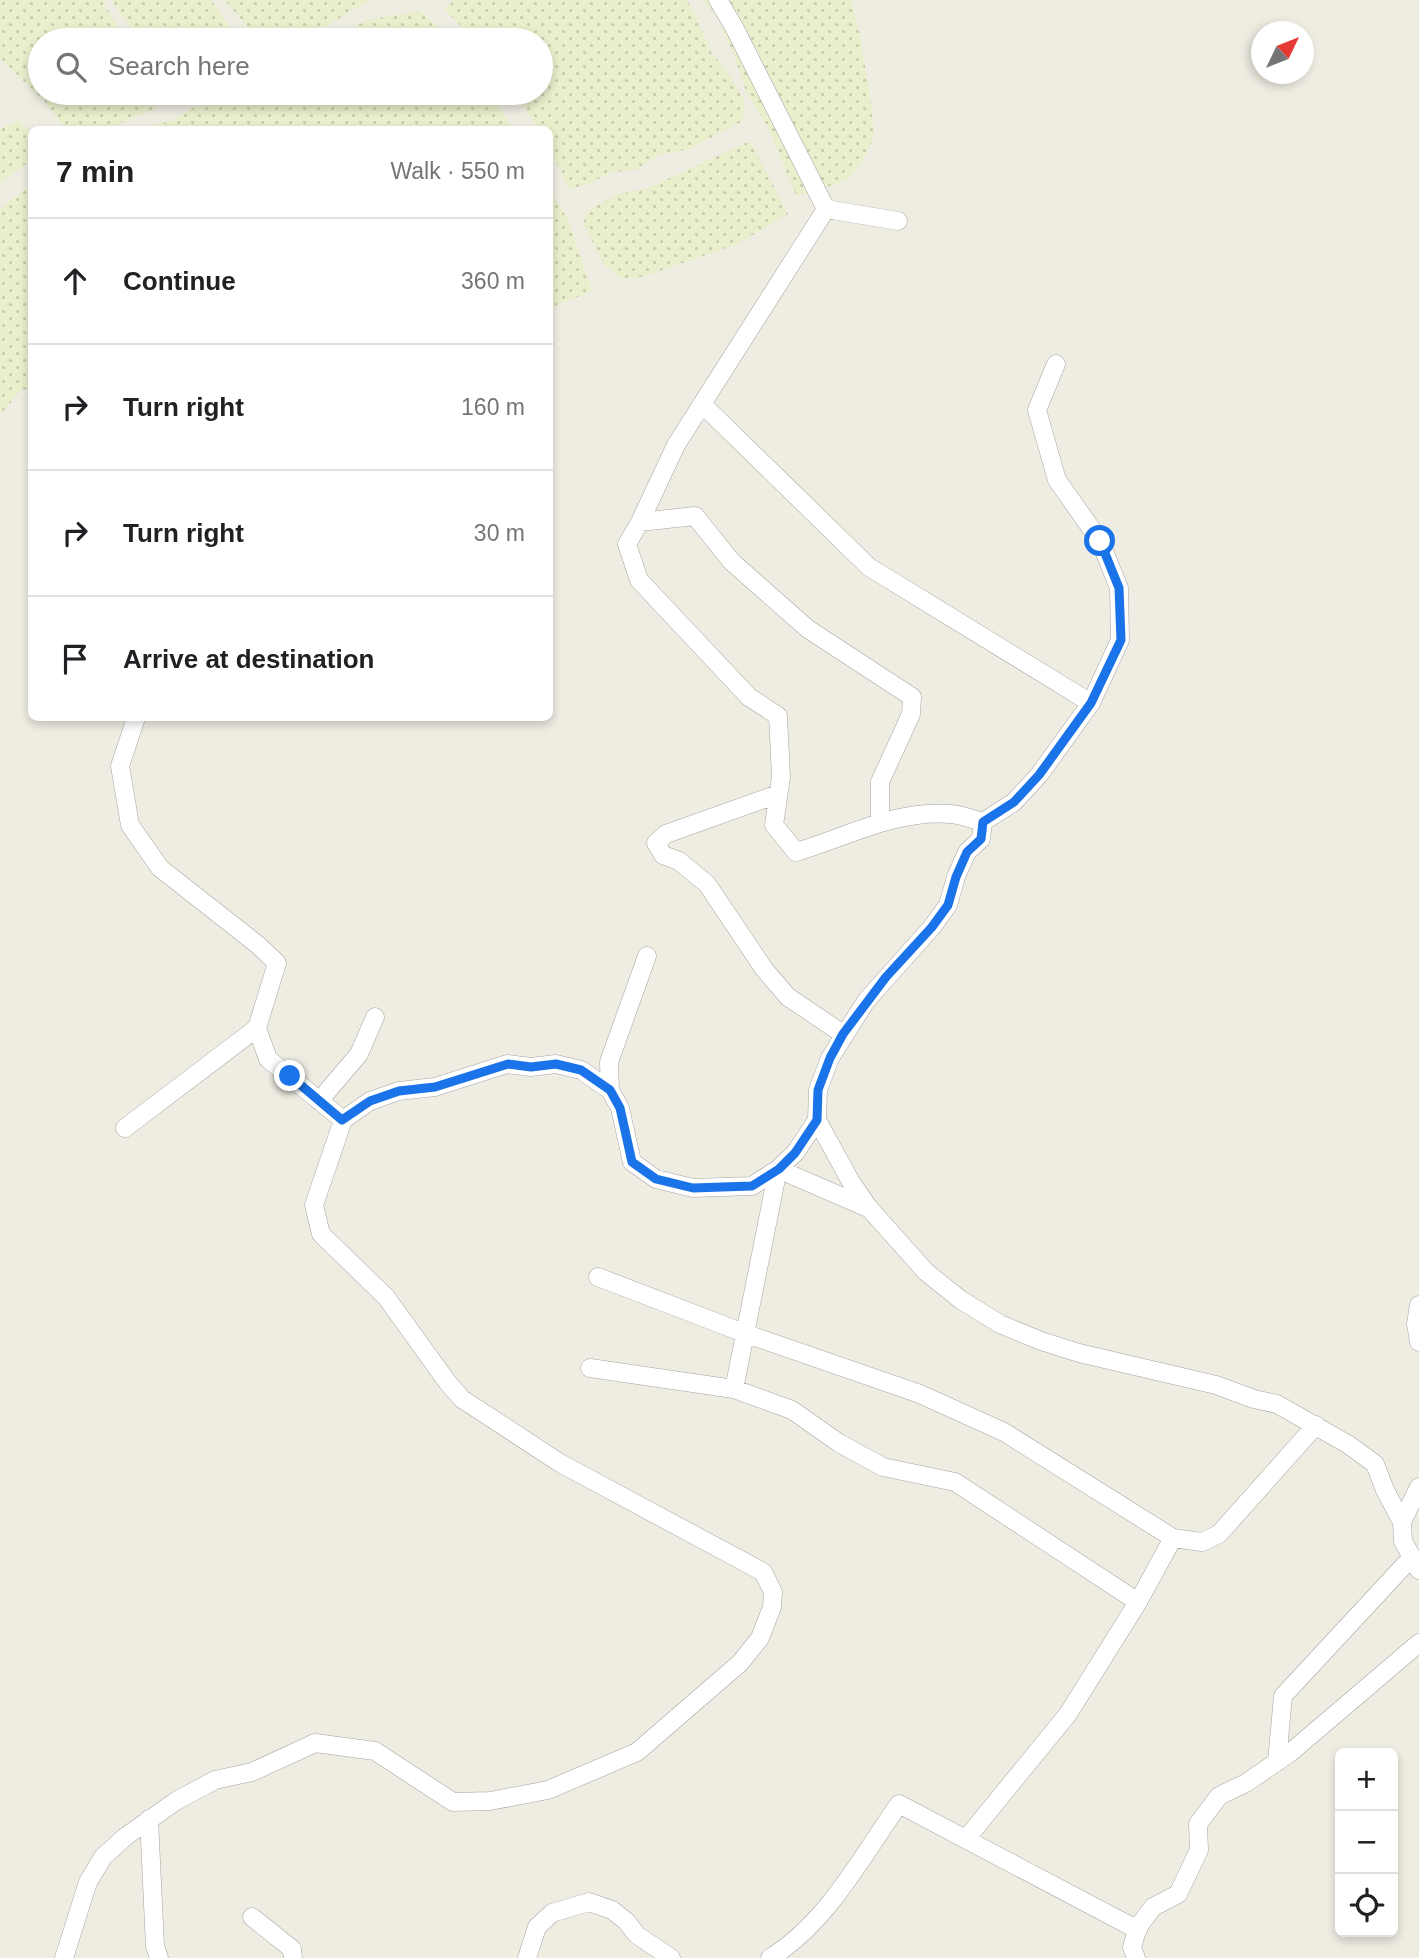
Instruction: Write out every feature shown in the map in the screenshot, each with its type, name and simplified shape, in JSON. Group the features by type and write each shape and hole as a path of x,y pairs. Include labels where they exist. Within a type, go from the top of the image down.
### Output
{"street":[{"path":"718,0 826,209"},
{"path":"826,209 898,221"},
{"path":"826,209 676,445 627,544 639,580 749,697 778,716 781,777 774,825 796,852 831,842 880,821 932,813 954,814 983,822 1014,802 1039,775 1091,703 1121,640 1119,588 1100,541 1057,480 1037,410 1056,364"},
{"path":"702,404 869,566 1091,703"},
{"path":"640,522 695,516 732,562 808,629 912,697 911,714 880,782 880,821"},
{"path":"125,1128 257,1028 277,963 160,868 130,825 120,766 135,721"},
{"path":"778,794 666,834 656,843 663,855 679,861 707,884 764,969 788,997 843,1034"},
{"path":"983,822 981,839 967,852 948,905 873,993 843,1034 818,1090 817,1120 851,1182 869,1208 926,1272 961,1300 1000,1324 1041,1341 1080,1353 1216,1385 1277,1404 1316,1425 1375,1464 1402,1522 1403,1541 1416,1564 1283,1696 1276,1762"},
{"path":"610,1090 609,1062 647,956"},
{"path":"319,1101 359,1054 375,1017"},
{"path":"257,1028 268,1059 342,1120"},
{"path":"64,1958 88,1882 103,1857 149,1819 215,1780 252,1772 314,1743 375,1751 453,1802 490,1801 548,1790 638,1752 740,1663 760,1638 772,1607 773,1592 763,1573 560,1463 462,1399 386,1297 321,1234 314,1205 342,1120 370,1101 389,1094 435,1087 508,1064 531,1067 556,1064 581,1070 610,1090 620,1108 632,1162 656,1179 693,1188 752,1186 779,1169 795,1153 817,1120"},
{"path":"779,1169 869,1208"},
{"path":"734,1389 779,1169"},
{"path":"598,1276 744,1333 920,1394 1004,1432 1173,1538 1202,1542 1219,1534 1316,1425"},
{"path":"1419,1305 1416,1324 1419,1342"},
{"path":"590,1368 734,1389 792,1410 839,1443 883,1466 955,1482 1138,1602"},
{"path":"1402,1522 1419,1487"},
{"path":"966,1839 1068,1714 1138,1602 1173,1538"},
{"path":"1136,1958 1132,1947 1138,1930 1153,1907 1178,1894 1199,1850 1198,1824 1219,1796 1246,1783 1276,1762 1419,1643"},
{"path":"770,1958 790,1945 825,1909 899,1804 1138,1930"},
{"path":"149,1819 155,1946 159,1958"},
{"path":"527,1958 537,1927 552,1913 589,1902 612,1910 626,1921 637,1936 671,1958"},
{"path":"252,1917 292,1949 293,1958"}],"green space":[{"path":"0,0 102,0 118,28 28,28 28,85 0,58"},
{"path":"112,0 211,0 231,28 133,28"},
{"path":"225,0 370,0 319,28 248,28"},
{"path":"454,0 687,0 711,52 729,74 744,100 743,121 689,149 659,155 636,170 612,172 569,190 553,155 553,126 536,126 523,105 553,105 553,28 462,28 445,9"},
{"path":"703,0 851,0 859,30 874,136 865,157 849,178 815,192 796,196 768,127 746,92 718,19"},
{"path":"420,11 440,28 353,28 367,20"},
{"path":"48,105 157,105 153,110 113,126 64,126"},
{"path":"202,105 497,105 511,126 151,126 175,120 190,109"},
{"path":"18,120 28,129 28,162 0,183 0,129"},
{"path":"750,141 788,214 737,244 651,274 632,279 620,278 603,264 583,223 589,210 616,195 648,188"},
{"path":"28,187 28,389 21,390 0,415 0,209"},
{"path":"553,196 568,219 592,291 553,307"}],"route":[{"path":"290,1076 342,1120 370,1101 399,1091 435,1087 508,1064 531,1067 556,1064 581,1070 610,1090 620,1108 632,1162 656,1179 693,1188 752,1186 779,1169 795,1153 817,1120 818,1090 843,1034 866,1000 912,951 948,905 967,852 981,839 983,822 1014,802 1039,775 1091,703 1121,640 1119,588 1100,541"}]}
